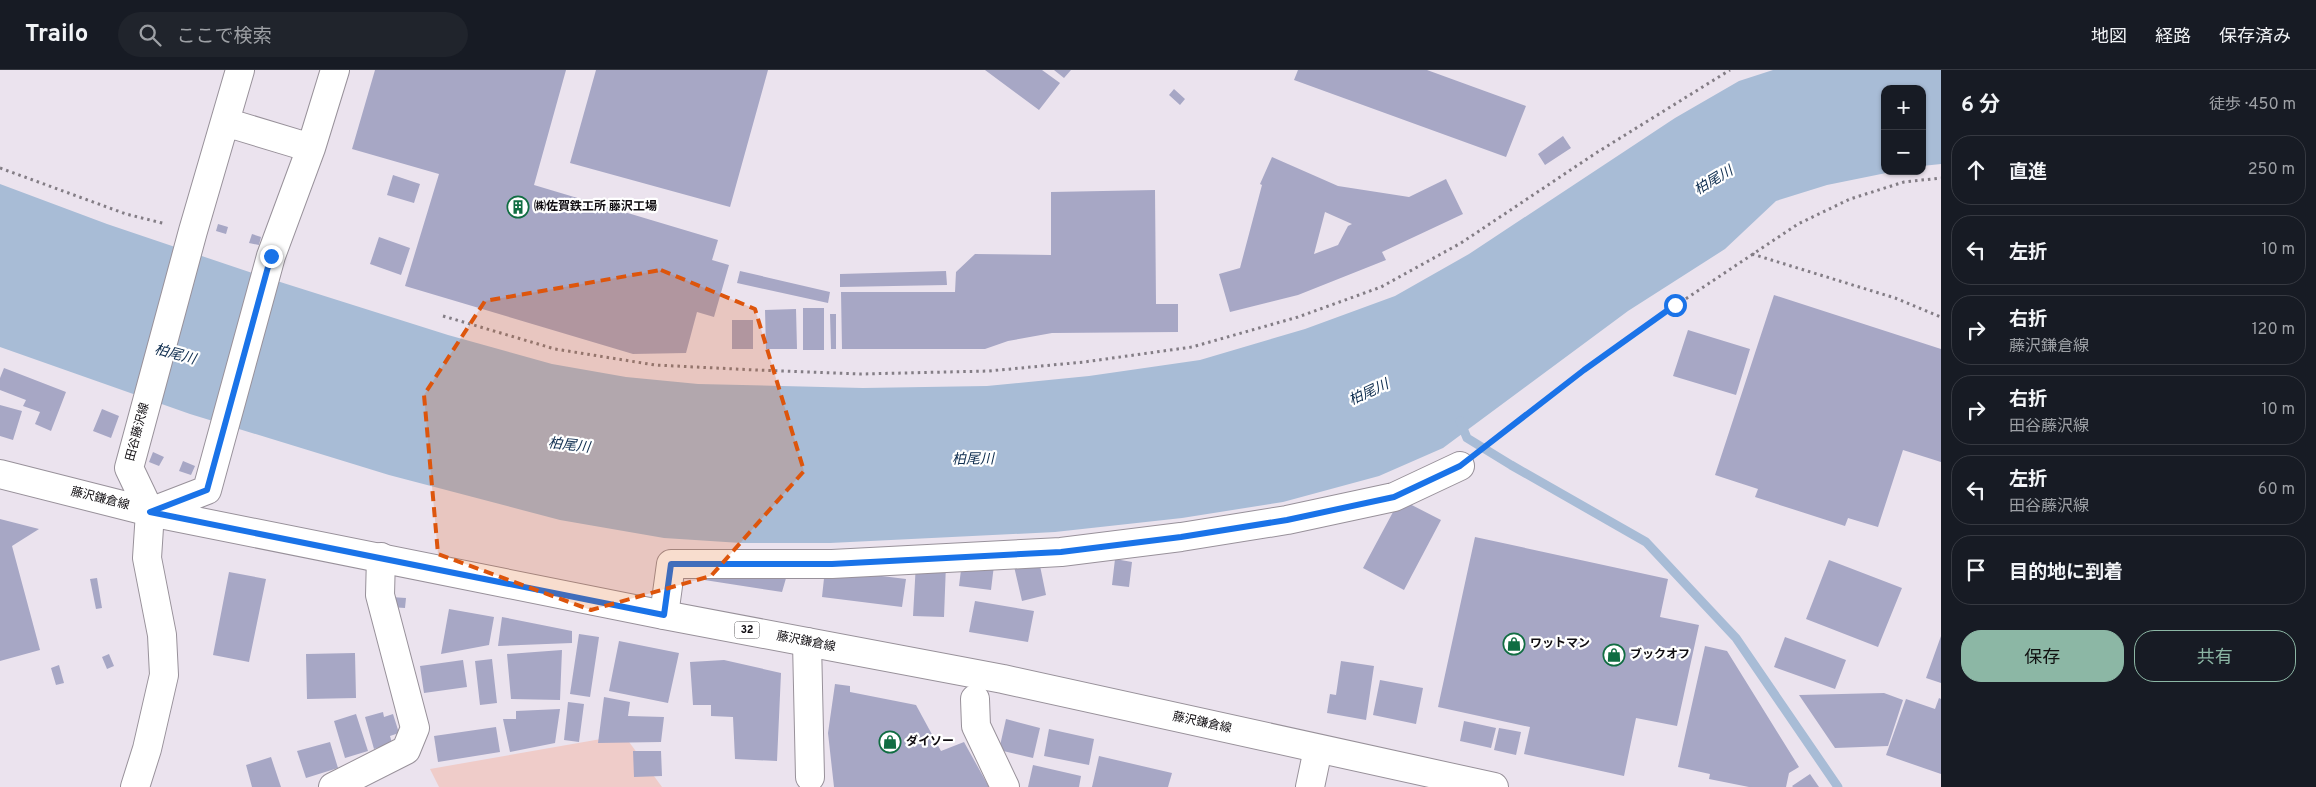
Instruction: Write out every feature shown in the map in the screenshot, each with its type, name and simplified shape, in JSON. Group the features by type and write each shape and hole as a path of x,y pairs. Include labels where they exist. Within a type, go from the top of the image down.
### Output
{"main road":[{"path":"134,787 147,749 164,675 162,635 147,558 150,512 207,490 271,256 311,148 332,73"},
{"name":"田谷藤沢線","path":"150,512 128,468 193,231 241,75"},
{"path":"225,122 311,148"},
{"path":"664,615 671,564 832,564 1061,552 1181,537 1287,520 1394,497 1460,466"},
{"name":"藤沢鎌倉線","path":"0,474 150,512 664,615 1003,679 1494,787"},
{"path":"333,787 406,750 415,728 380,595 381,557"},
{"path":"806,642 810,777"},
{"path":"975,699 976,726 1005,787"},
{"path":"1310,787 1318,749"},
{"path":"155,787 166,750"}],"path":[{"path":"443,316 556,349 655,365 756,370 861,374 988,371 1084,362 1192,347 1298,317 1381,287 1461,243 1596,153 1730,70"},
{"path":"0,168 126,214 193,231"},
{"path":"1460,466 1624,340 1798,224 1850,199 1904,182 1941,178"},
{"path":"1752,253 1895,298 1941,317"}],"highlighted area":[{"path":"661,270 755,309 804,471 711,576 591,610 438,554 424,395 485,301"}],"shaded area":[{"path":"624,735 662,787 439,787 430,769"}],"water":[{"name":"柏尾川","path":"1773,70 1941,70 1941,164 1926,166 1926,85 1881,85 1881,174 1827,185 1776,201 1725,249 1628,311 1443,448 1379,476 1283,502 1182,518 1055,532 830,543 741,543 664,538 560,520 389,475 190,414 0,347 0,184 107,224 258,275 448,335 552,364 626,377 698,384 863,388 987,386 1089,376 1200,360 1305,329 1395,296 1469,254 1675,118 1739,81"}],"building":[{"name":"㈱佐賀鉄工所 藤沢工場","path":"375,70 566,70 534,185 718,240 712,260 729,265 714,317 697,312 686,353 633,354 405,286 439,174 352,149"},
{"path":"596,70 768,70 730,207 570,163"},
{"path":"985,70 1042,70 1060,83 1039,110"},
{"path":"1054,70 1071,70 1064,78"},
{"path":"1298,70 1427,70 1526,106 1506,157 1294,80"},
{"path":"1174,89 1185,99 1180,105 1169,95"},
{"path":"1563,136 1571,148 1545,165 1538,154"},
{"path":"1272,157 1338,186 1409,197 1446,179 1463,214 1382,252 1386,260 1298,295 1230,312 1219,274 1240,268 1262,185 1260,184","holes":["1325,212 1352,224 1348,226 1338,245 1314,254"]},
{"path":"393,175 420,184 414,203 387,195"},
{"path":"1155,190 1156,304 1178,304 1178,332 1052,333 1008,341 985,349 842,349 841,292 955,292 956,272 975,254 1051,255 1051,192"},
{"path":"218,224 228,227 226,234 216,231"},
{"path":"252,234 261,237 259,245 249,243"},
{"path":"379,237 410,248 401,275 370,264"},
{"path":"740,271 830,292 828,303 737,283"},
{"path":"946,271 947,285 840,287 840,274"},
{"path":"1774,295 1941,349 1941,462 1903,450 1878,527 1848,518 1845,526 1755,497 1758,489 1715,475"},
{"path":"803,308 824,308 824,350 803,350"},
{"path":"796,309 797,349 766,349 765,310"},
{"path":"830,314 836,314 836,349 831,349"},
{"path":"732,320 753,320 753,349 732,349"},
{"path":"1688,330 1750,349 1736,395 1673,376"},
{"path":"4,368 66,392 51,431 35,424 40,412 23,406 26,400 0,390 0,378"},
{"path":"0,405 22,411 13,440 0,436"},
{"path":"102,409 119,416 111,438 93,431"},
{"path":"153,452 164,457 159,466 149,462"},
{"path":"183,461 195,466 191,475 179,471"},
{"path":"1400,499 1441,520 1404,590 1363,568"},
{"path":"0,519 39,529 12,546 40,650 0,661"},
{"path":"1475,537 1668,579 1660,617 1699,625 1677,726 1636,718 1624,776 1524,754 1530,727 1438,707"},
{"path":"1038,556 1046,595 1022,601 1013,562"},
{"path":"1115,559 1132,562 1129,587 1112,585"},
{"path":"1829,560 1902,588 1878,647 1806,619"},
{"path":"962,562 994,565 991,590 959,586"},
{"path":"916,563 946,564 944,617 913,616"},
{"path":"698,568 789,568 782,592 698,579"},
{"path":"825,569 906,579 902,607 822,597"},
{"path":"229,572 266,579 249,662 213,655"},
{"path":"97,578 102,608 96,609 90,579"},
{"path":"391,597 406,598 405,608 390,607"},
{"path":"975,601 1034,611 1028,642 969,632"},
{"path":"449,609 494,617 489,645 441,654"},
{"path":"502,617 572,631 572,643 498,646"},
{"path":"579,634 599,637 590,697 570,694"},
{"path":"1941,636 1941,683 1926,678"},
{"path":"1785,637 1846,660 1835,689 1774,667"},
{"path":"619,641 679,653 668,703 609,691"},
{"path":"1705,646 1727,651 1799,767 1789,773 1786,787 1749,787 1709,779 1710,774 1678,767"},
{"path":"562,650 560,700 511,699 507,654"},
{"path":"355,653 356,698 307,699 306,654"},
{"path":"109,654 114,666 107,669 102,657"},
{"path":"492,659 497,703 480,705 475,661"},
{"path":"463,660 467,687 424,693 420,666"},
{"path":"724,660 781,673 777,761 735,759 733,717 711,716 711,705 693,705 690,662"},
{"path":"1341,661 1374,666 1366,720 1327,713 1330,694 1336,695"},
{"path":"59,665 64,683 56,685 51,668"},
{"path":"1380,680 1423,688 1416,724 1373,715"},
{"path":"835,684 850,686 850,692 916,705 941,751 964,742 989,787 834,787 828,733"},
{"path":"1884,693 1903,700 1888,746 1835,748 1799,695"},
{"path":"604,697 630,702 628,716 664,717 661,742 598,743"},
{"path":"1939,698 1941,699 1941,774 1886,755 1906,699 1935,709"},
{"path":"568,702 584,704 579,742 564,740"},
{"path":"560,709 555,743 510,752 503,719 516,719 516,711"},
{"path":"383,712 384,717 393,714 399,733 390,736 392,743 374,749 365,717"},
{"path":"356,714 368,751 345,758 334,721"},
{"path":"1006,719 1040,728 1033,758 999,750"},
{"path":"1464,721 1496,728 1491,748 1460,741"},
{"path":"496,727 500,752 438,762 434,736"},
{"path":"1499,728 1521,732 1516,755 1494,750"},
{"path":"1049,729 1094,739 1089,765 1044,756"},
{"path":"330,742 338,768 306,778 297,751"},
{"path":"633,751 661,751 662,776 634,777"},
{"path":"1099,756 1172,773 1168,787 1092,787"},
{"path":"271,757 281,787 252,787 246,765"},
{"path":"1033,765 1081,776 1079,787 1028,787"},
{"path":"1810,774 1819,787 1792,786"}],"waterway":[{"path":"1460,421 1467,438 1646,542 1736,638 1838,787"}],"place":[{"name":"㈱佐賀鉄工所 藤沢工場","path":"518,207"},
{"name":"ワットマン","path":"1514,644"},
{"name":"ブックオフ","path":"1614,655"},
{"name":"ダイソー","path":"890,742"}],"route":[{"path":"271,256 207,490 150,512 664,615 671,564 832,564 1061,552 1181,537 1287,520 1394,497 1460,466 1624,340 1675,305"}]}
